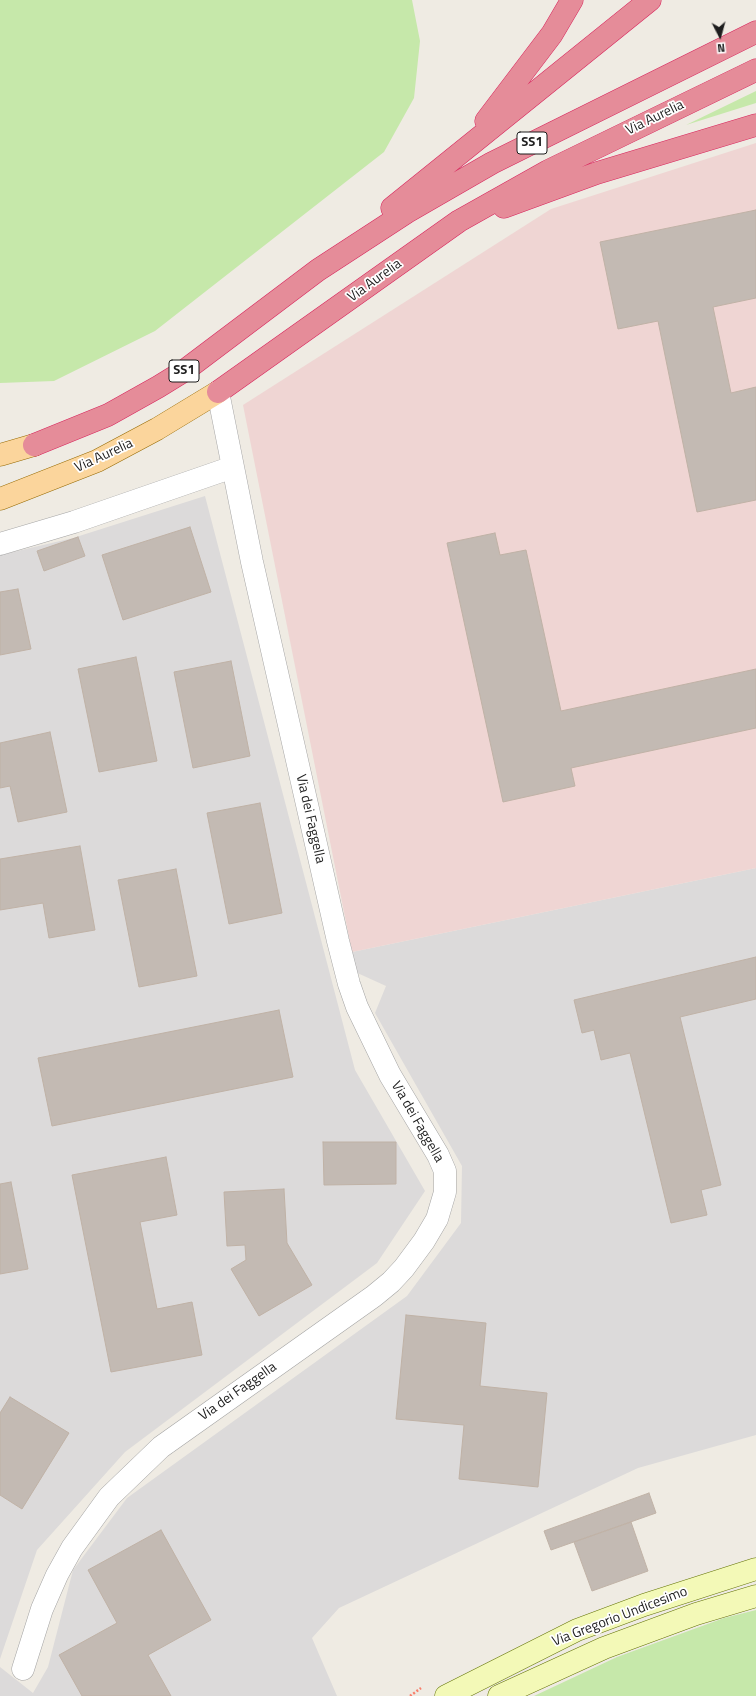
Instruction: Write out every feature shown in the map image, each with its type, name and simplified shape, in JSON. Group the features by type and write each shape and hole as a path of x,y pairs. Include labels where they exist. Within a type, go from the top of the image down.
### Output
{"highway":[{"path":"465,148 552,34 572,0"},
{"path":"318,270 465,148 650,0"},
{"name":"SS1","path":"34,445 108,415 184,371 318,270 407,212 492,163 756,32"},
{"name":"Via Aurelia","path":"218,392 459,221 548,171 756,70"},
{"path":"459,221 519,202 597,173 756,125"}],"main road":[{"name":"Via Aurelia","path":"0,499 97,461 139,439 218,392"},
{"name":"SS1","path":"0,455 34,445"}],"street":[{"name":"Via dei Faggella","path":"24,1669 42,1609 56,1575 72,1548 109,1497 161,1447 368,1300 390,1282 404,1268 424,1241 437,1218 445,1192 445,1171 438,1155 390,1074 357,1007 349,984 254,569 218,392"},
{"path":"0,446 34,445"},
{"path":"0,544 74,522 233,467"},
{"name":"Via Gregorio Undicesimo","path":"446,1696 577,1630 644,1605 756,1569"},
{"name":"Via Gregorio Undicesimo","path":"499,1696 604,1648 696,1614 756,1596"}],"shaded area":[{"path":"756,143 756,868 352,952 243,405 551,209"},
{"path":"205,496 355,1070 425,1191 377,1263 125,1452 37,1550 0,1659 0,555 73,538"},
{"path":"756,868 756,1435 638,1468 339,1608 312,1638 337,1696 0,1696 0,1667 33,1693 48,1667 73,1570 127,1498 407,1296 461,1223 462,1166 375,1013 386,986 353,971 352,952"}],"green space":[{"path":"0,0 412,0 420,41 414,98 384,152 155,331 54,381 0,383"},
{"path":"756,91 756,103 686,125"},
{"path":"756,1610 756,1696 534,1696 617,1657 724,1618"}],"building":[{"path":"756,210 756,298 713,307 731,393 756,387 756,500 697,512 658,321 618,329 600,242"},
{"path":"190,527 211,592 123,620 102,555"},
{"path":"495,533 500,555 526,550 561,711 756,669 756,728 571,768 575,786 503,802 447,543"},
{"path":"78,537 85,556 44,571 37,551"},
{"path":"18,589 31,649 0,655 0,592"},
{"path":"136,657 157,761 99,772 78,669"},
{"path":"231,661 250,756 193,768 174,672"},
{"path":"50,732 67,812 18,822 10,786 0,788 0,743"},
{"path":"260,803 282,913 229,924 207,813"},
{"path":"80,846 95,930 49,938 43,903 0,910 0,859"},
{"path":"176,869 197,976 139,987 118,880"},
{"path":"756,957 756,999 680,1017 721,1185 701,1190 707,1215 671,1223 630,1053 601,1060 594,1030 582,1033 574,1000"},
{"path":"279,1010 293,1077 52,1126 38,1058"},
{"path":"323,1142 396,1142 396,1184 324,1185"},
{"path":"166,1157 177,1215 140,1222 157,1309 192,1302 202,1355 111,1372 72,1175"},
{"path":"11,1182 28,1269 0,1274 0,1184"},
{"path":"284,1189 287,1243 312,1285 259,1316 231,1269 246,1260 245,1245 227,1246 224,1192"},
{"path":"406,1315 486,1323 480,1386 547,1393 538,1487 459,1479 464,1425 396,1419"},
{"path":"10,1397 69,1433 22,1509 0,1495 0,1413"},
{"path":"649,1493 656,1513 551,1550 544,1531"},
{"path":"631,1522 648,1571 592,1591 574,1542"},
{"path":"161,1530 211,1620 148,1655 171,1696 82,1696 59,1655 117,1623 88,1570"}]}
